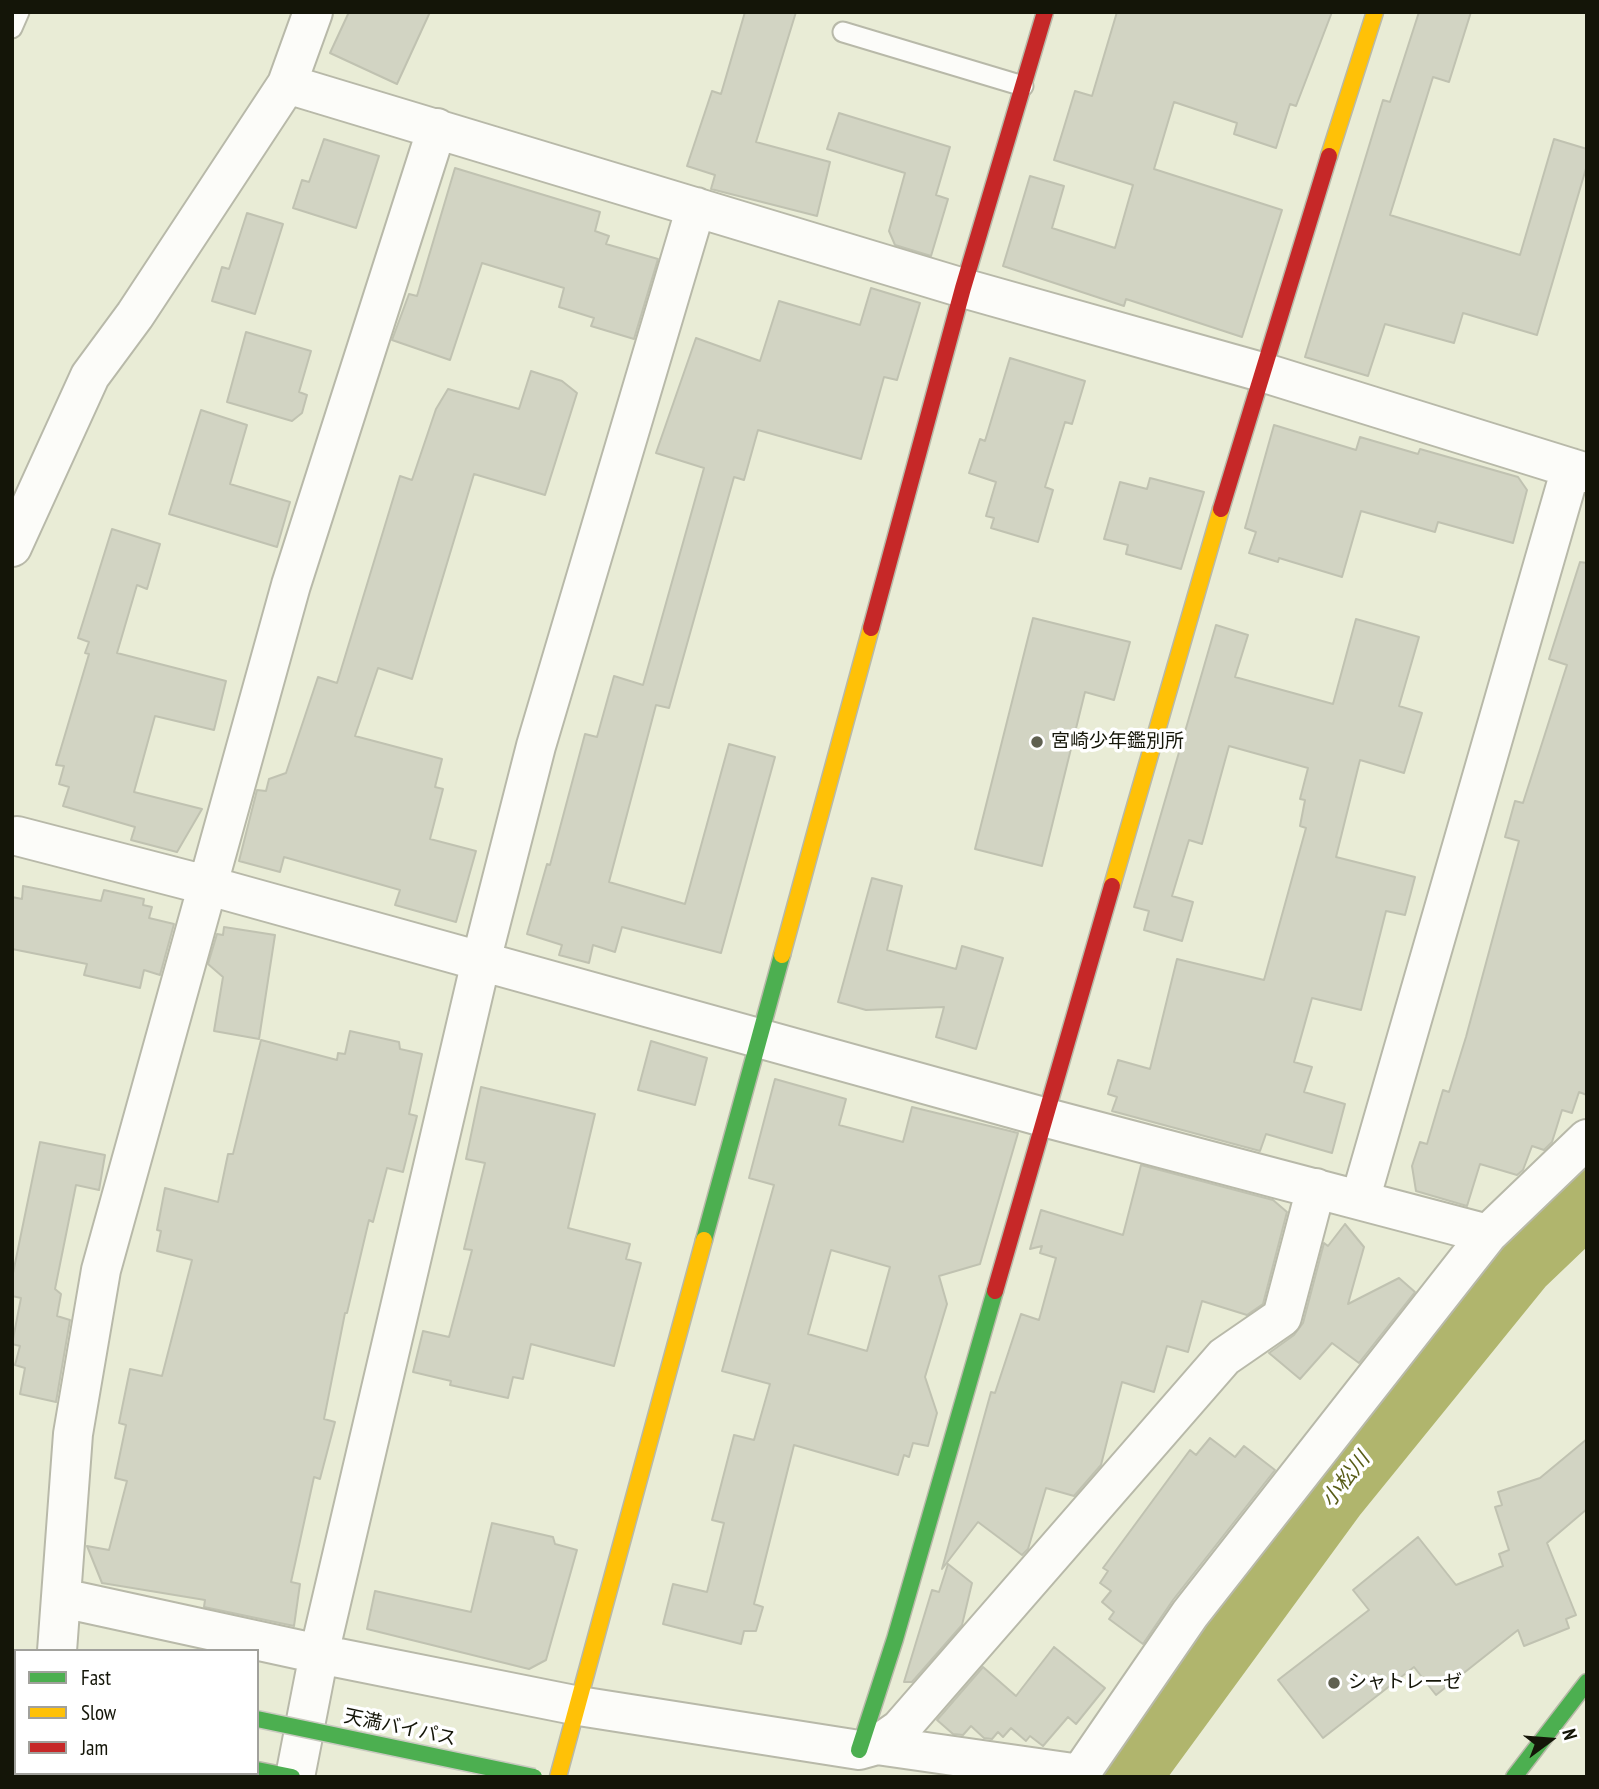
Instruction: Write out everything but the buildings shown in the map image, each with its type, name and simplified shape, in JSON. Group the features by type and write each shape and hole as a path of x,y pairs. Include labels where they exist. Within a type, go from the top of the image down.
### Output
{"main road":[{"path":"558,1777 963,288 1045,12"},
{"path":"868,1747 895,1639 1188,621 1265,373 1300,246 1375,12"},
{"path":"1514,1777 1587,1682"},
{"name":"天満バイパス","path":"259,1719 534,1777"},
{"path":"259,1769 293,1777"}],"street":[{"path":"12,547 90,376 135,316 287,83 313,12"},
{"path":"287,83 963,288 1265,373 1579,470 1360,1200"},
{"path":"57,1649 73,1434 101,1270 206,885 299,559 437,128"},
{"path":"293,1777 319,1654 481,961 536,746 696,207"},
{"path":"17,836 206,885 1047,1118 1488,1234"},
{"path":"62,1598 319,1654 579,1706 1080,1774 1190,1614 1488,1234 1587,1139"},
{"path":"868,1747 900,1729 1224,1357 1282,1317 1316,1188"}],"lane":[{"path":"12,28 19,12"},
{"path":"843,32 1023,86"}],"waterway":[{"name":"小松川","path":"1126,1777 1334,1493 1520,1264 1587,1200"}],"traffic: fast":[{"path":"704,1240 782,955"},
{"path":"859,1750 895,1639 995,1291"},
{"path":"1514,1777 1587,1682"},
{"path":"259,1719 534,1777"},
{"path":"259,1770 292,1777"}],"traffic: slow":[{"path":"1329,156 1375,12"},
{"path":"1112,886 1221,509"},
{"path":"782,955 871,628"},
{"path":"558,1777 704,1240"}],"traffic: jam":[{"path":"871,628 963,288 1045,12"},
{"path":"1221,509 1329,156"},
{"path":"995,1291 1112,886"}],"place":[{"name":"宮崎少年鑑別所","path":"1037,742"},
{"name":"シャトレーゼ","path":"1334,1683"}]}
